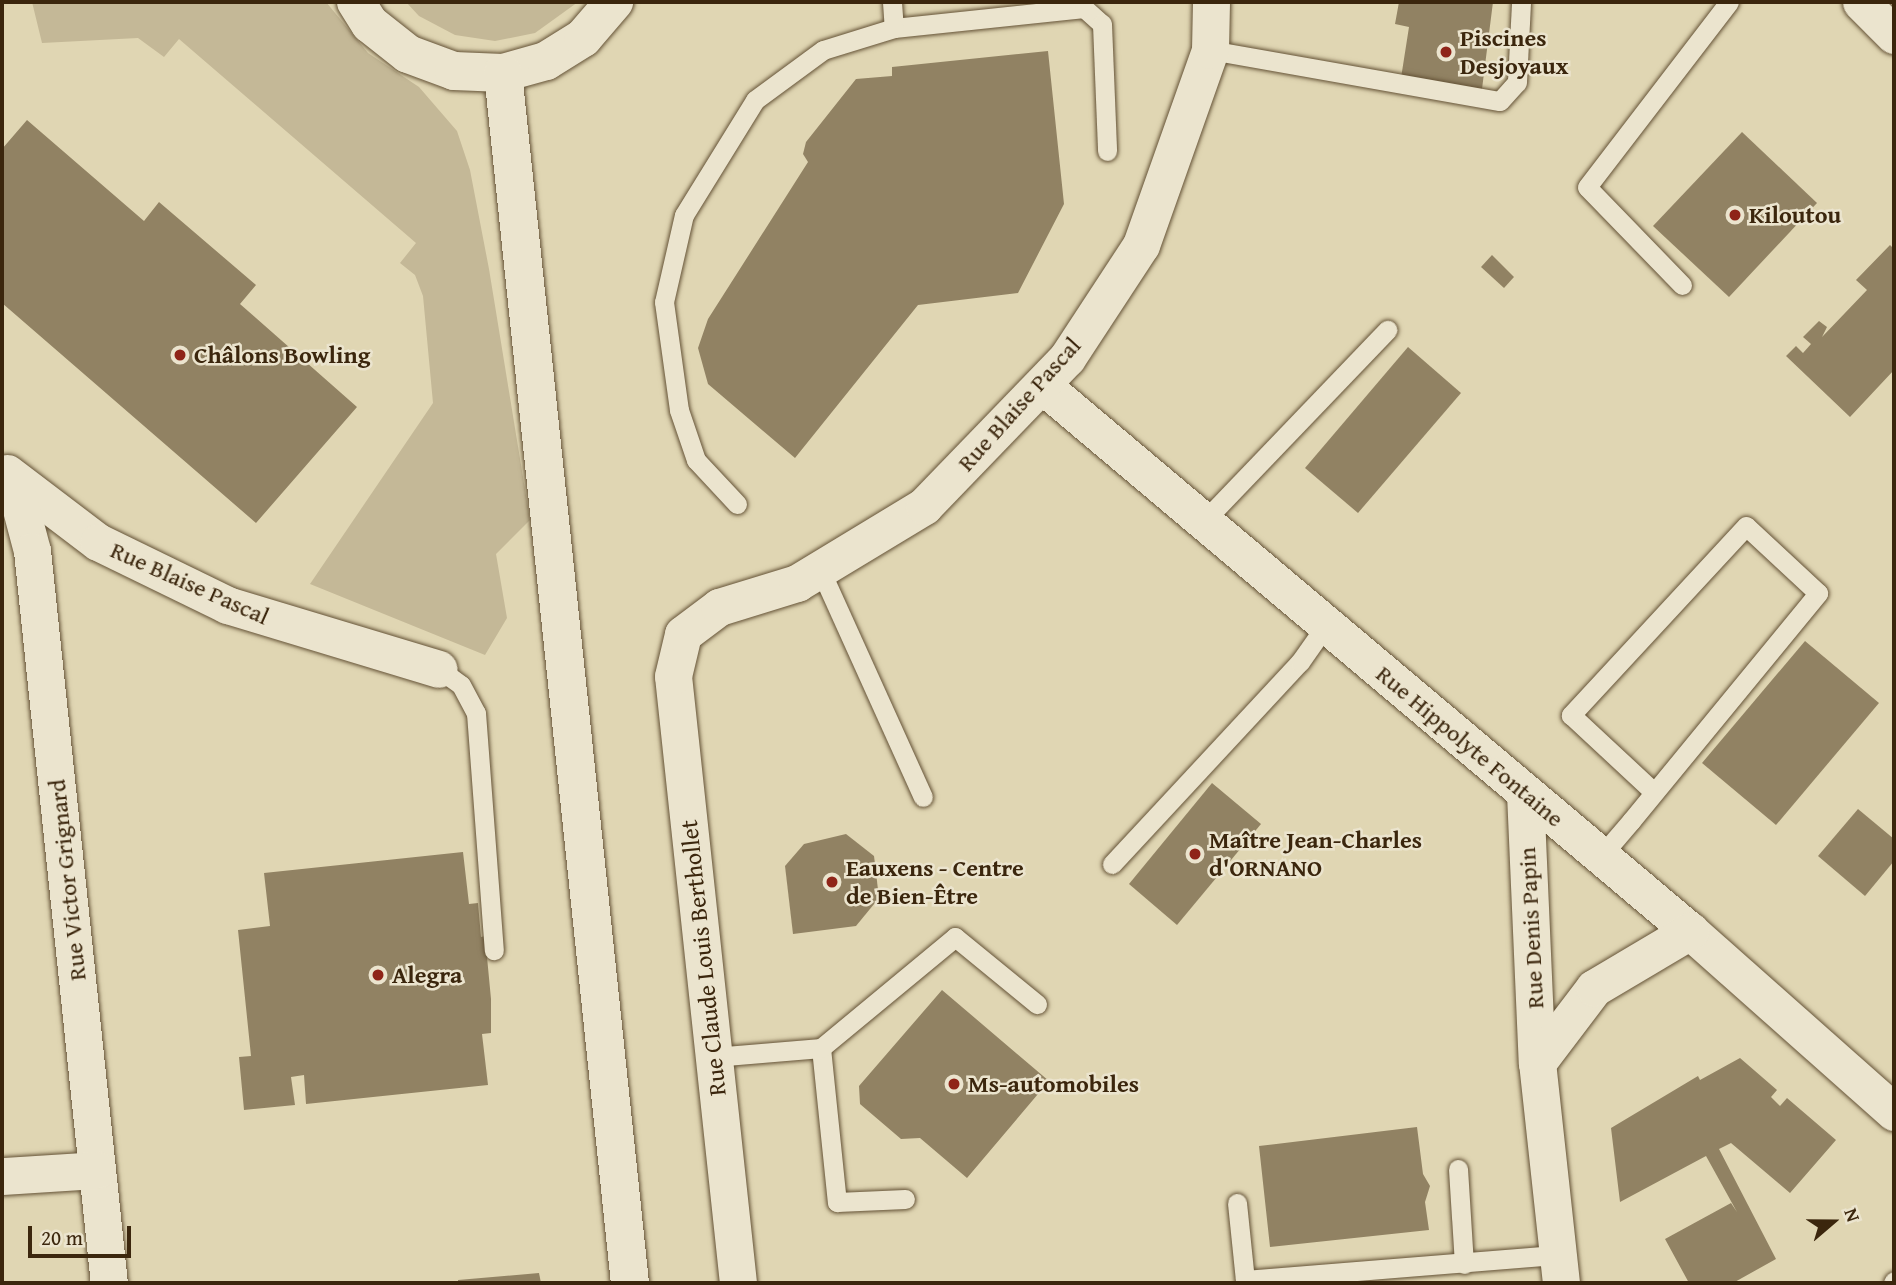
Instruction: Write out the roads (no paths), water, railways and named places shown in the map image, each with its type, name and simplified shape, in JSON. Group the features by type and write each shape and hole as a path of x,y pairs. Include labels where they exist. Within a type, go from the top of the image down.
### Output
{"main road":[{"path":"355,2 370,23 408,54 454,71 503,73 545,61 583,38 614,2"},
{"path":"503,73 630,1283"}],"street":[{"name":"Rue Blaise Pascal","path":"682,634 719,607 797,583 924,506 1067,358 1141,246 1210,50 1211,2"},
{"path":"1861,2 1894,35"},
{"name":"Rue Hippolyte Fontaine","path":"1042,385 1690,931 1894,1112"},
{"name":"Rue Blaise Pascal","path":"7,473 98,542 227,605 439,669"},
{"name":"Rue Victor Grignard","path":"7,473 32,551 109,1283"},
{"name":"Rue Claude Louis Berthollet","path":"682,634 673,676 738,1283"},
{"name":"Rue Denis Papin","path":"1525,793 1538,1063 1560,1269"},
{"name":"Rue Denis Papin","path":"1538,1063 1594,988 1690,931"},
{"path":"2,1176 97,1170"}],"lane":[{"path":"892,2 894,28"},
{"path":"1210,50 1500,101 1517,82 1521,2"},
{"path":"1682,285 1587,187 1730,2"},
{"path":"737,504 696,460 679,410 664,302 684,215 755,100 822,50 894,28 1084,8 1102,24 1107,151"},
{"path":"1204,521 1387,330"},
{"path":"1601,856 1654,792 1818,593 1746,527 1571,715 1654,792"},
{"path":"820,569 923,797"},
{"path":"1112,864 1300,662 1326,625"},
{"path":"439,669 461,685 476,713 494,950"},
{"path":"714,1057 821,1048 955,937 1037,1004"},
{"path":"821,1048 837,1202 905,1199"},
{"path":"1458,1169 1464,1265"},
{"path":"1237,1202 1245,1280 1464,1265 1560,1269"}],"place":[{"name":"Piscines Desjoyaux","path":"1446,52"},
{"name":"Kiloutou","path":"1735,215"},
{"name":"Châlons Bowling","path":"180,355"},
{"name":"Maître Jean-Charles d'ORNANO","path":"1195,854"},
{"name":"Eauxens - Centre de Bien-Être","path":"832,882"},
{"name":"Alegra","path":"378,975"},
{"name":"Ms-automobiles","path":"954,1084"}]}
